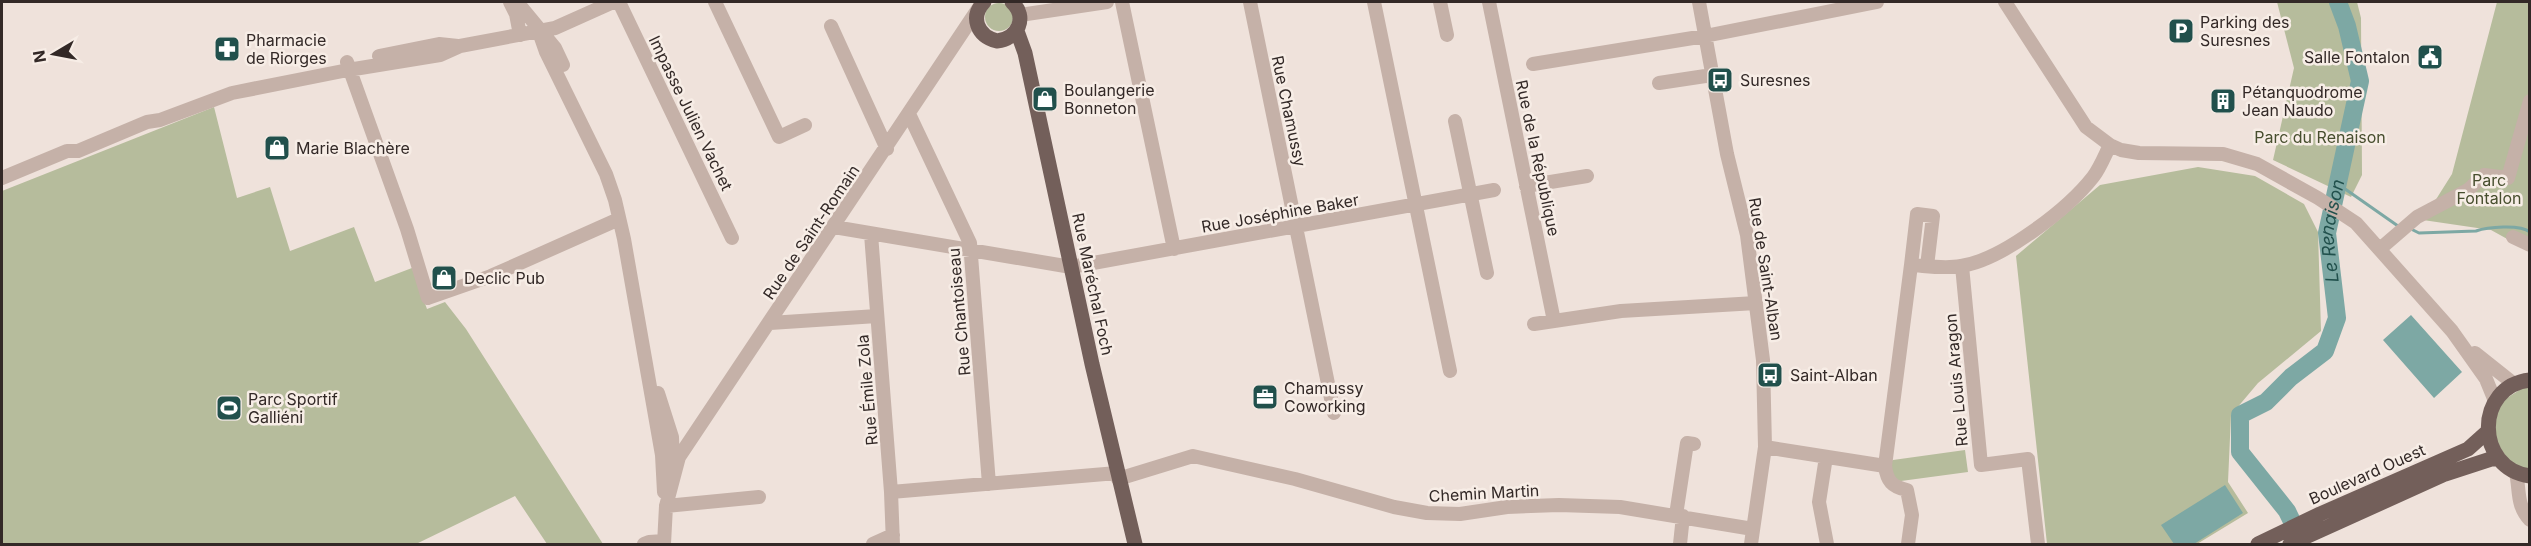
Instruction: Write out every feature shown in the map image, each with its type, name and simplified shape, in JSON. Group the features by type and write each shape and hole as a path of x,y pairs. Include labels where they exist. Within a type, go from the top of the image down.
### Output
{"main road":[{"path":"981,5 976,23 989,39 997,41 1008,38 1017,31 1020,15 1012,2"},
{"name":"Rue Maréchal Foch","path":"1017,31 1025,53 1117,476 1135,544"},
{"path":"2523,474 2498,459 2487,432 2490,411 2495,401 2514,384 2529,380"},
{"name":"Boulevard Ouest","path":"2290,544 2311,526 2468,449 2487,432"},
{"name":"Boulevard Ouest","path":"2258,544 2276,535 2311,526 2445,474 2491,459 2498,459"}],"street":[{"path":"510,2 516,14 520,35"},
{"path":"517,2 539,32 555,48 571,84 595,153 606,174 619,219 645,354 669,446"},
{"path":"2,187 147,122 157,114 231,84 347,66 440,44 460,46 539,32 555,28 613,2"},
{"name":"Impasse Julien Vachet","path":"619,2 732,238"},
{"path":"715,2 779,137 805,125"},
{"path":"1020,15 1107,2"},
{"path":"1122,2 1174,249"},
{"name":"Rue Chamussy","path":"1250,2 1334,413"},
{"path":"1374,2 1450,371"},
{"path":"1440,2 1447,35"},
{"name":"Rue de la République","path":"1489,2 1554,321"},
{"name":"Rue de Saint-Alban","path":"1699,2 1727,154 1747,235 1763,360 1765,447 1751,544"},
{"path":"1533,64 1705,36 1877,2"},
{"path":"2005,2 2086,127 2110,145 2121,150 2139,153 2223,154 2257,164 2346,216 2381,248 2452,331 2486,379 2495,401"},
{"name":"Rue de Saint-Romain","path":"669,446 695,433 981,5"},
{"path":"831,26 887,148"},
{"name":"Rue de Saint-Romain","path":"953,47 967,34 981,32"},
{"path":"347,66 392,188 428,298 491,276 619,219"},
{"path":"1659,83 1712,75"},
{"path":"2381,248 2417,217 2468,190 2484,175 2508,178 2529,101"},
{"name":"Rue Chantoiseau","path":"909,114 942,181 972,251 989,484"},
{"path":"1455,121 1487,273"},
{"path":"1911,265 1962,266 1987,257 2024,237 2075,197 2095,175 2110,145"},
{"path":"2,178 67,151 78,151"},
{"path":"1526,186 1587,176"},
{"name":"Rue Joséphine Baker","path":"834,227 1071,267 1494,190"},
{"path":"1908,544 1912,514 1907,490 1896,487 1889,481 1885,466 1917,214 1933,216 1927,266"},
{"name":"Rue Émile Zola","path":"870,234 893,540"},
{"path":"2513,237 2529,245"},
{"name":"Rue Louis Aragon","path":"1962,266 1981,465 2028,459 2038,544"},
{"path":"1534,324 1621,311 1756,303"},
{"path":"770,323 877,316"},
{"path":"2452,331 2488,366 2514,384"},
{"path":"1680,544 1679,515 1687,443 1694,444"},
{"name":"Rue de Saint-Romain","path":"666,506 672,475 669,446"},
{"name":"Rue de Saint-Romain","path":"664,543 669,446"},
{"path":"1765,447 1885,466"},
{"name":"Chemin Martin","path":"891,492 1117,476 1193,456 1295,478 1394,507 1427,513 1460,514 1507,507 1559,505 1620,507 1753,529"},
{"path":"1826,457 1819,502 1827,544"},
{"path":"2523,474 2518,495 2523,513 2529,520"},
{"path":"666,506 759,497"},
{"path":"873,544 893,540"},
{"path":"644,544 664,543"}],"green space":[{"name":"Parc du Renaison","path":"2277,2 2357,2 2361,18 2362,175 2351,197 2273,160 2294,68"},
{"name":"Parc Fontalon","path":"2497,2 2529,2 2529,251 2491,230 2423,220 2452,174"},
{"path":"999,3 1009,7 1013,17 1009,27 999,31 989,27 985,17 989,7"},
{"name":"Parc Sportif Galliéni","path":"214,107 237,198 270,187 290,251 354,227 375,282 412,268 427,309 445,302 466,329 603,544 547,544 515,496 416,544 2,544 2,191"},
{"path":"2198,167 2255,176 2304,204 2318,232 2321,331 2258,383 2231,415 2228,482 2248,513 2197,544 2047,544 2016,256 2100,185"},
{"path":"2529,384 2529,472 2512,465 2493,438 2499,403"},
{"path":"1965,450 1968,472 1901,481 1895,480 1889,463 1893,460"}],"water":[{"path":"2411,315 2462,372 2434,398 2383,340"},
{"path":"2225,485 2243,513 2194,544 2174,544 2161,525"}],"waterway":[{"name":"Le Renaison","path":"2301,540 2287,511 2240,452 2240,415 2266,402 2291,377 2325,351 2337,318 2327,233 2360,81 2347,26 2338,2"},
{"path":"2338,184 2398,226"},
{"path":"2413,230 2419,233 2511,227 2530,232"}],"place":[{"name":"Parking des Suresnes","path":"2181,31"},
{"name":"Pharmacie de Riorges","path":"227,49"},
{"name":"Salle Fontalon","path":"2430,57"},
{"name":"Suresnes","path":"1720,80"},
{"name":"Boulangerie Bonneton","path":"1045,99"},
{"name":"Pétanquodrome Jean Naudo","path":"2223,101"},
{"name":"Marie Blachère","path":"277,148"},
{"name":"Declic Pub","path":"444,278"},
{"name":"Saint-Alban","path":"1770,375"},
{"name":"Chamussy Coworking","path":"1265,397"},
{"name":"Parc Sportif Galliéni","path":"229,408"}]}
